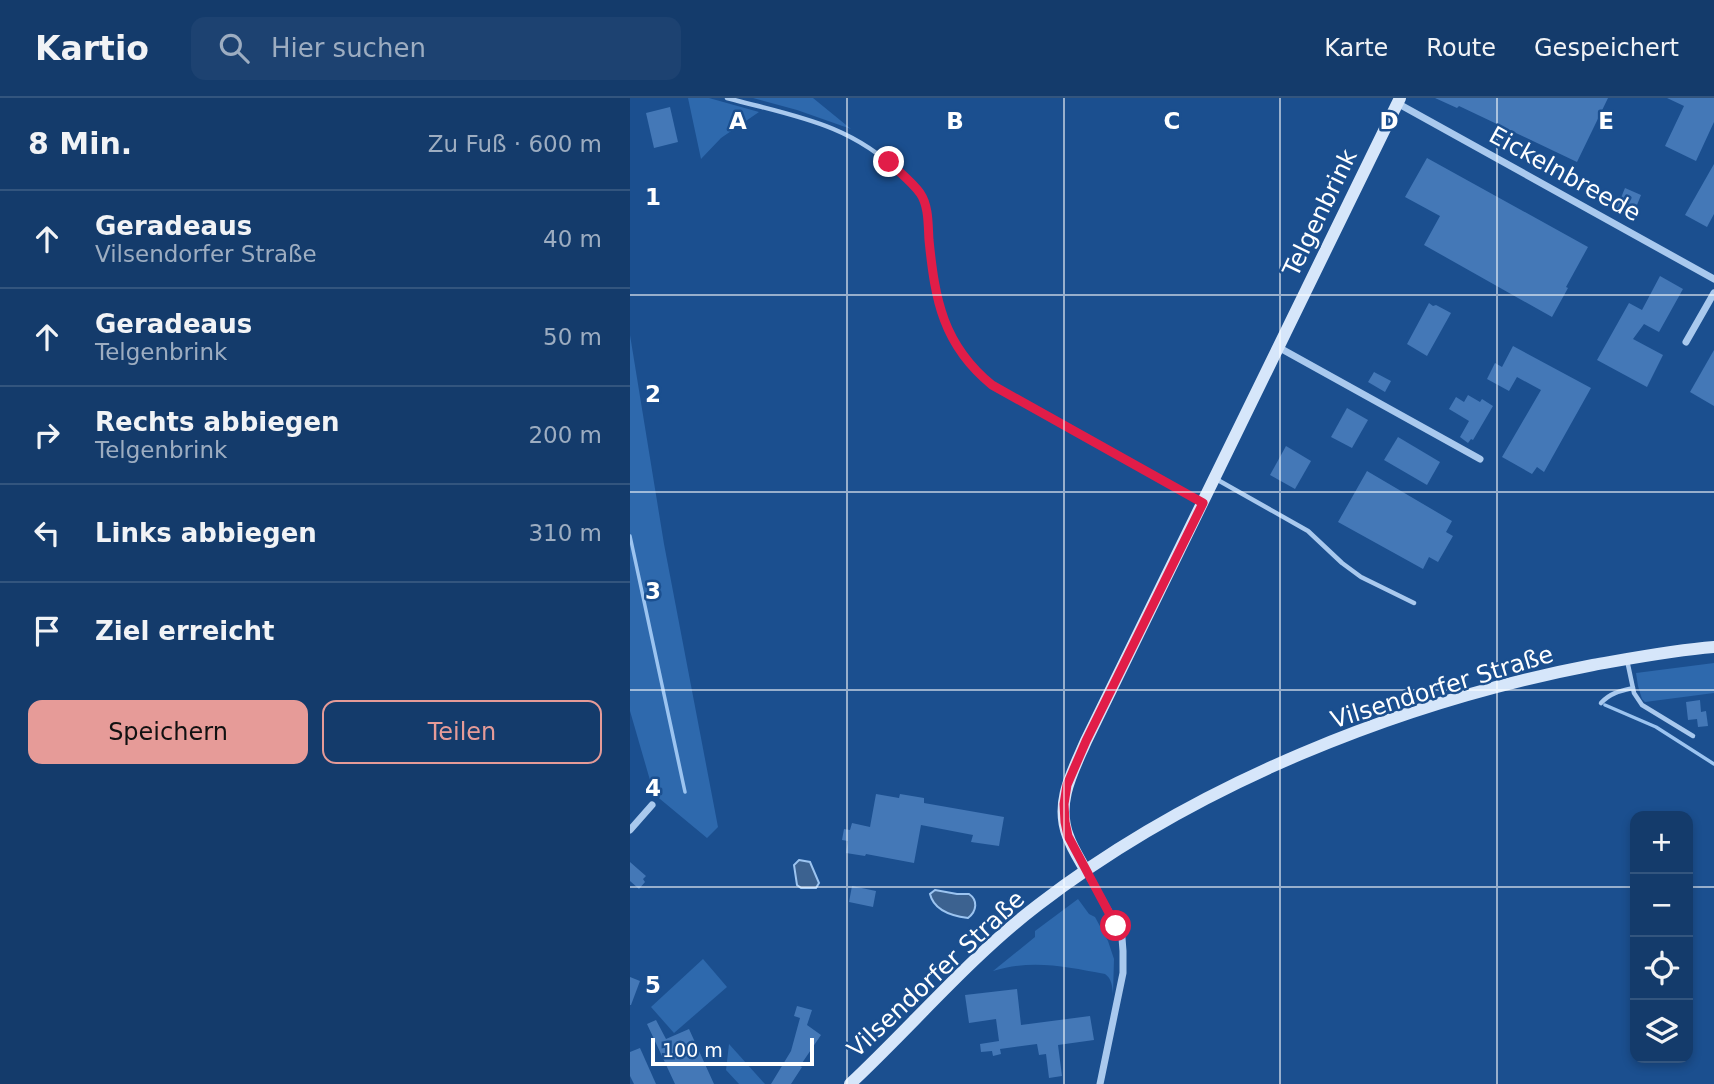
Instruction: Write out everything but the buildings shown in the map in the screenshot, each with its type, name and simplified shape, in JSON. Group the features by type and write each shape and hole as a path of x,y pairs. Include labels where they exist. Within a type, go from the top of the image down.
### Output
{"main road":[{"name":"Telgenbrink","path":"1086,871 1068,836 1064,804 1067,785 1086,741 1399,101"},
{"name":"Vilsendorfer Straße","path":"850,1084 1002,935 1040,904 1145,832 1247,778 1338,739 1404,715 1491,689 1627,659 1714,647"}],"street":[{"name":"Eickelnbreede","path":"1399,101 1714,279"},
{"path":"1686,342 1714,293"},
{"path":"1278,347 1480,459"},
{"path":"630,830 652,805"},
{"path":"1086,871 1122,938 1123,951 1123,973 1100,1084"}],"lane":[{"path":"727,98 819,122 868,146 889,162 920,193 926,208 933,280 938,302 951,336 976,372 992,385 1203,503"},
{"path":"1215,478 1308,531 1361,577 1414,603"},
{"path":"1627,659 1633,688 1642,705 1693,736"},
{"path":"1601,703 1615,692 1633,688"}],"shaded area":[{"path":"688,98 709,98 759,112 721,138 701,159"},
{"path":"753,98 813,98 851,129 797,110"},
{"path":"630,335 664,544 718,827 707,838 654,794 630,711"},
{"path":"1714,663 1714,693 1645,702 1642,699 1636,673"},
{"path":"799,860 810,862 819,883 816,888 801,888 797,885 794,865"},
{"path":"935,890 969,894 975,902 973,912 968,918 944,912 932,900 930,894"},
{"path":"1078,899 1089,914 1095,917 1108,941 1114,959 1113,994 1110,980 1105,974 1036,965 993,971 1035,937 1035,931"},
{"path":"703,959 727,987 674,1033 651,1007"},
{"path":"729,1044 765,1084 739,1084 726,1070"}],"waterway":[{"path":"630,536 685,792"},
{"path":"1605,705 1656,727 1714,764"}],"route":[{"path":"889,162 920,193 926,208 933,280 938,302 951,336 976,372 992,385 1203,503 1067,785 1064,804 1068,836 1116,926"}]}
